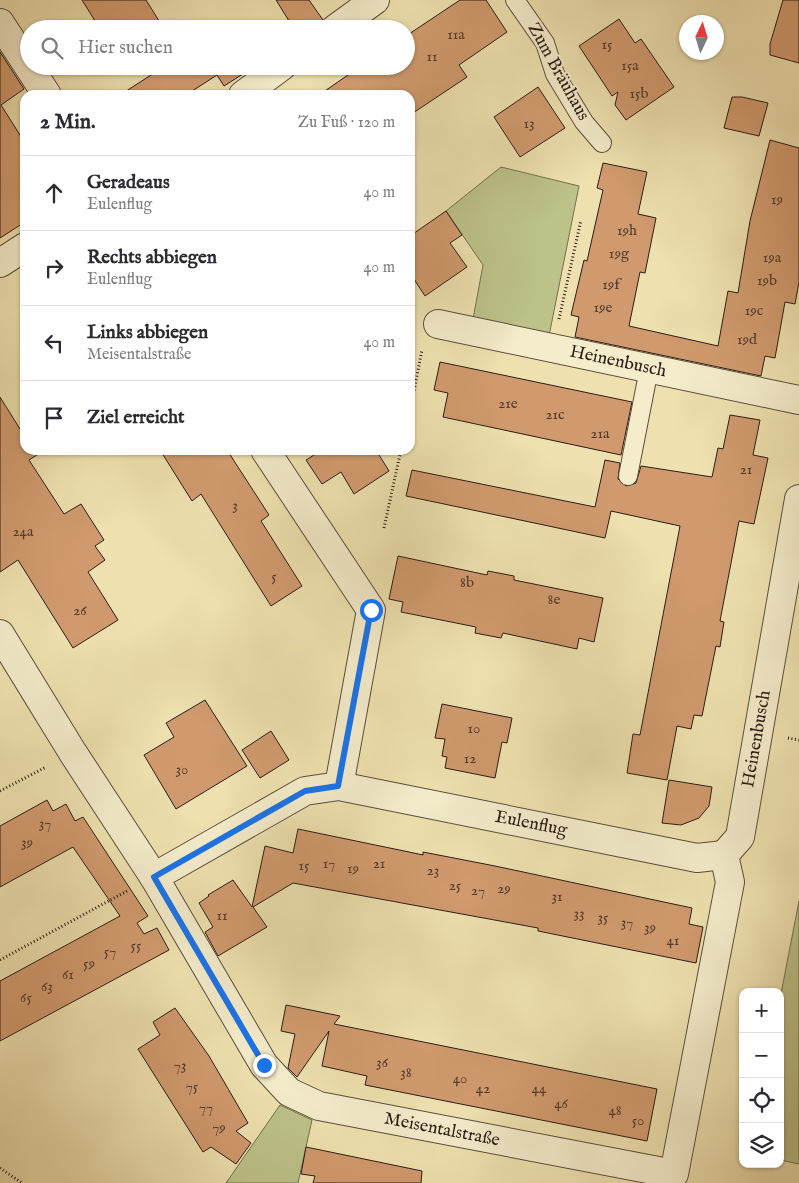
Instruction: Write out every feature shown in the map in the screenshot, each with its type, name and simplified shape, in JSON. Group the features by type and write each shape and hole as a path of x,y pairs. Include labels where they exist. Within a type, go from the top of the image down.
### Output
{"street":[{"path":"347,20 375,0"},
{"path":"0,23 20,54"},
{"path":"34,75 44,90"},
{"path":"249,90 270,75"},
{"path":"0,263 20,249"},
{"name":"Heinenbusch","path":"438,324 799,400"},
{"path":"268,455 371,610 338,786"},
{"name":"Heinenbusch","path":"724,854 740,837 799,500"},
{"name":"Meisentalstraße","path":"0,634 73,753 154,877 264,1065 289,1092 319,1106 674,1174 730,882 724,854"},
{"name":"Eulenflug","path":"154,877 305,791 338,786 698,858 724,854"}],"lane":[{"name":"Zum Bräuhaus","path":"515,0 545,42 555,74 579,114 602,143"},
{"path":"628,476 649,369"}],"path":[{"path":"553,348 581,220"},
{"path":"415,383 425,327 438,324"},
{"path":"384,528 400,455"},
{"path":"0,791 73,753"},
{"path":"0,960 154,877"},
{"path":"0,1168 22,1183"}],"green space":[{"path":"501,167 579,186 549,336 473,319 483,265 446,211"},
{"path":"799,901 799,1164 784,1161 784,988 782,988"},
{"path":"280,1105 312,1120 298,1183 226,1183"}],"building":[{"path":"82,0 146,0 158,20 94,20"},
{"path":"276,0 309,0 323,20 288,20"},
{"path":"460,0 486,0 507,32 459,65 467,77 415,112 415,90 326,90 348,75 415,75 415,30"},
{"path":"783,0 799,0 799,63 770,55 770,44"},
{"path":"619,19 635,43 641,39 674,87 626,120 615,105 618,92 612,96 579,46"},
{"path":"0,52 24,89 1,105 20,135 20,225 0,238"},
{"path":"151,75 217,75 194,90 128,90"},
{"path":"217,75 241,75 224,86"},
{"path":"538,87 565,128 520,157 494,117"},
{"path":"732,97 742,97 768,103 759,136 724,128"},
{"path":"770,140 799,148 799,282 795,304 785,302 775,358 765,356 761,376 575,337 579,317 571,315 584,260 587,261 603,190 597,188 603,163 647,172 638,214 656,218 645,273 640,272 629,326 718,346 728,291 738,293 750,221"},
{"path":"446,211 462,235 450,243 467,267 425,296 415,281 415,233"},
{"path":"440,362 632,402 621,455 443,417 448,393 434,390"},
{"path":"0,397 20,429 20,455 37,455 29,460 64,514 81,504 104,540 95,546 105,560 88,572 118,620 73,648 18,560 0,572"},
{"path":"730,415 760,420 753,455 768,458 754,524 739,521 720,621 724,622 720,647 716,646 702,716 694,715 691,729 677,726 667,780 627,773 633,734 640,735 680,526 611,511 605,538 406,496 412,470 595,507 605,460 620,463 618,479 626,486 636,483 641,466 712,477 718,448 723,449"},
{"path":"163,455 230,455 269,515 261,521 302,586 271,606 201,494 192,501"},
{"path":"314,455 379,455 389,471 354,494 341,472 322,484 306,460"},
{"path":"398,556 487,575 488,571 514,576 514,580 603,598 594,642 579,638 577,649 503,633 501,638 475,633 476,627 401,612 403,602 389,599"},
{"path":"205,700 247,766 176,809 144,755 174,737 166,723"},
{"path":"442,704 512,718 507,743 502,742 495,778 445,768 447,757 442,756 445,739 435,738"},
{"path":"271,731 289,760 260,778 242,750"},
{"path":"669,780 712,787 709,806 699,818 681,825 662,823"},
{"path":"47,800 53,811 66,804 75,821 83,817 148,916 137,923 144,934 157,928 169,950 0,1041 0,981 120,916 73,847 0,887 0,826"},
{"path":"298,829 423,855 423,852 495,866 692,908 689,924 703,927 696,963 538,931 538,928 293,883 253,907 267,927 218,956 205,932 213,927 199,903 208,895 233,880 252,907 265,846 293,853"},
{"path":"286,1005 340,1016 334,1024 657,1089 647,1141 365,1085 367,1076 322,1066 329,1031 297,1077 288,1068 295,1034 281,1031"},
{"path":"175,1008 209,1056 248,1123 236,1131 251,1143 236,1164 211,1147 203,1152 138,1049 160,1035 153,1022"},
{"path":"306,1147 422,1171 421,1183 313,1183 315,1176 301,1174"}],"route":[{"path":"264,1065 154,877 305,791 338,786 371,610"}]}
